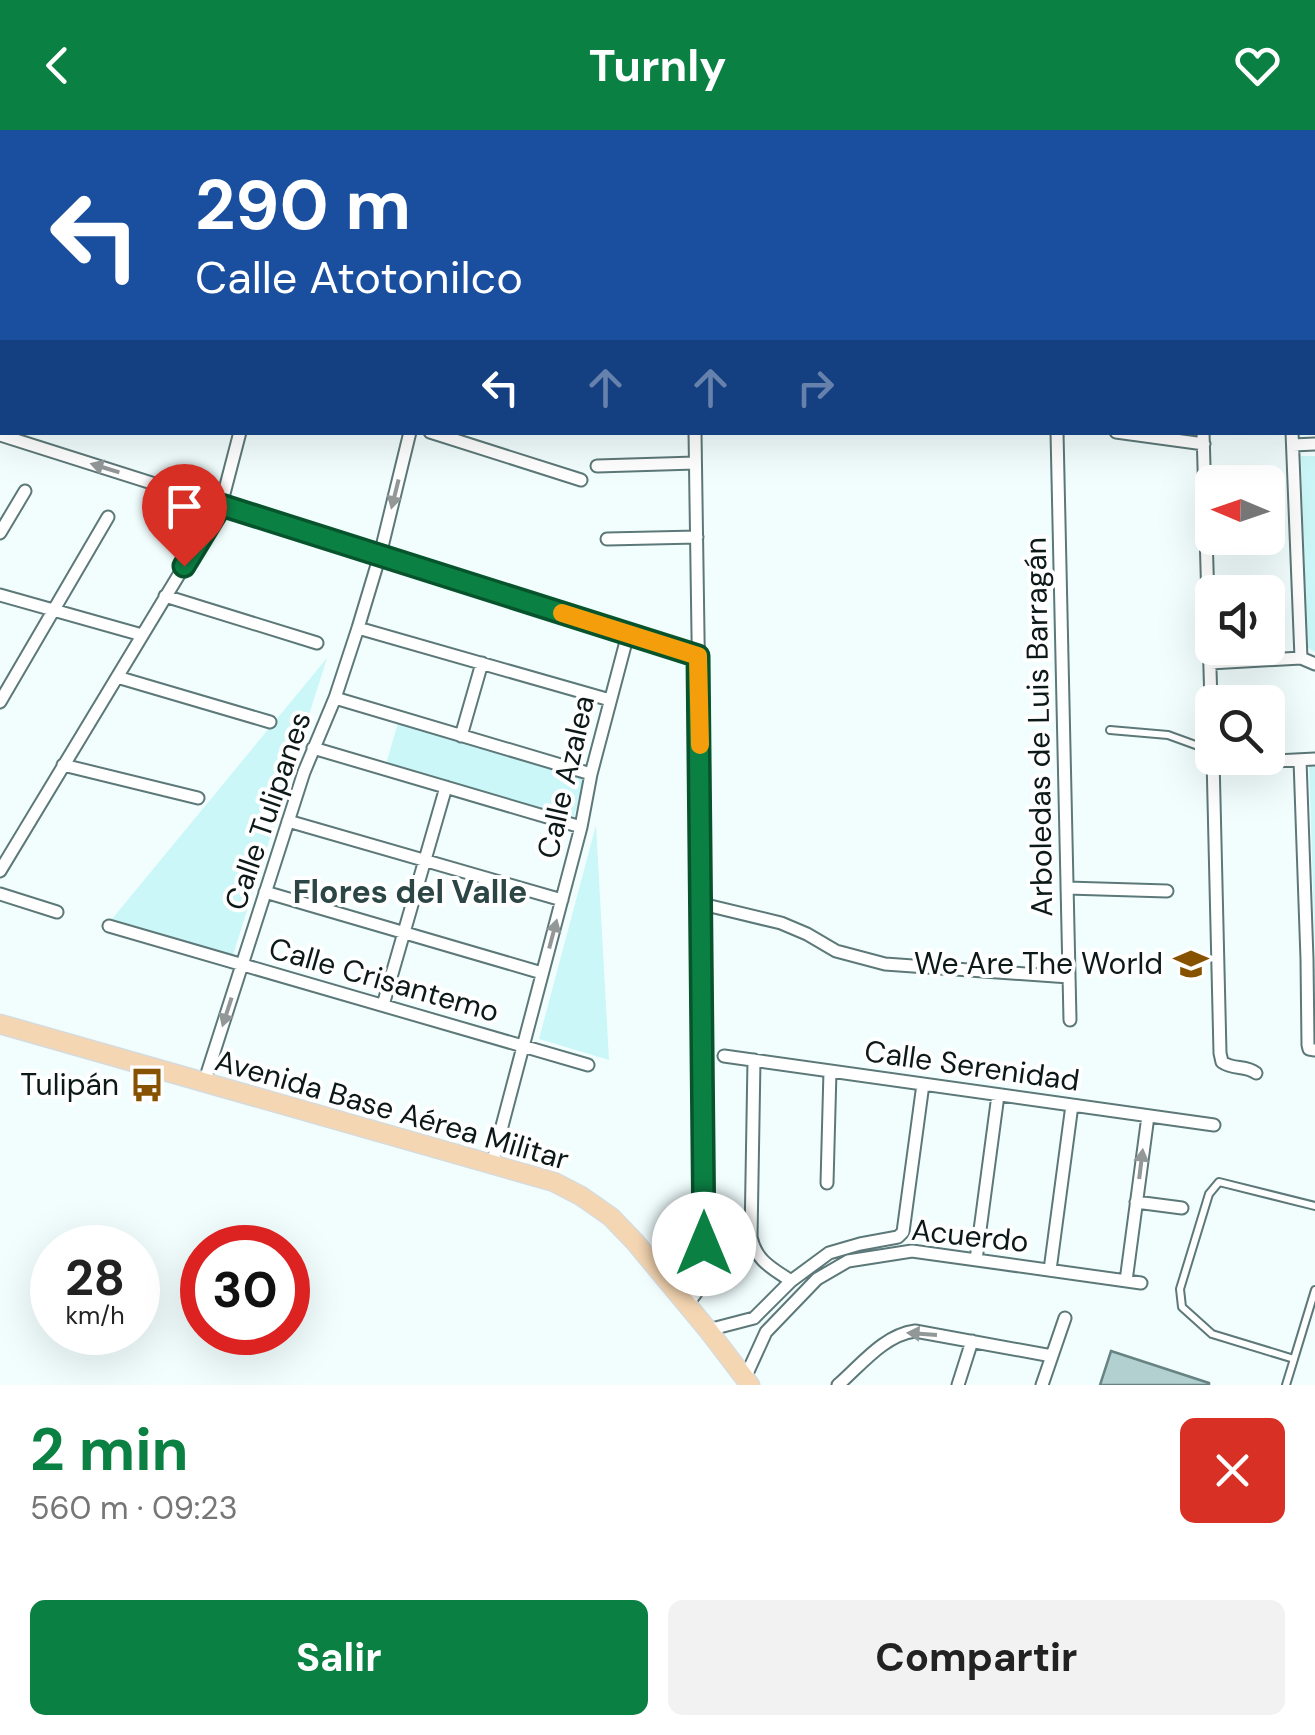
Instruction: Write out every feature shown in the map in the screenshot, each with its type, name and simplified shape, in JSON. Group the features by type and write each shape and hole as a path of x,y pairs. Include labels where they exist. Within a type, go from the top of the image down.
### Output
{"main road":[{"name":"Avenida Base Aérea Militar","path":"0,1024 554,1182 611,1217 747,1381"}],"street":[{"path":"0,870 221,505 239,435"},
{"name":"Calle Tulipanes","path":"204,1084 288,821 358,628 409,435"},
{"path":"439,435 581,480"},
{"path":"687,1305 704,1281 695,435"},
{"name":"Arboledas de Luis Barragán","path":"1057,435 1070,1020"},
{"path":"1157,435 1204,438 1208,575"},
{"path":"0,436 698,656"},
{"path":"1301,658 1293,438 1315,444"},
{"path":"597,466 695,463"},
{"path":"0,532 24,491"},
{"path":"0,702 108,517"},
{"path":"607,539 696,537"},
{"path":"0,595 142,635"},
{"path":"165,596 317,644"},
{"path":"358,628 610,700"},
{"name":"Calle Azalea","path":"492,1164 628,634"},
{"path":"1285,659 1301,658 1315,664"},
{"path":"461,736 482,663"},
{"path":"116,677 270,722"},
{"path":"335,698 590,774"},
{"path":"313,748 581,827"},
{"path":"1285,760 1315,759"},
{"path":"1300,760 1312,1050"},
{"path":"64,765 198,798"},
{"path":"1213,775 1220,1053 1229,1068 1251,1069 1256,1073"},
{"path":"383,1005 446,787"},
{"path":"288,821 562,900"},
{"path":"1068,888 1167,891"},
{"path":"265,892 542,973"},
{"path":"0,894 56,912"},
{"path":"702,904 781,922 836,951 884,964 1069,978"},
{"name":"Calle Crisantemo","path":"109,926 588,1065"},
{"name":"Calle Serenidad","path":"724,1056 1214,1125"},
{"path":"754,1060 751,1238 762,1261 791,1280"},
{"path":"827,1183 830,1071"},
{"path":"902,1252 898,1237 903,1232 923,1084"},
{"path":"976,1260 998,1095"},
{"path":"1050,1270 1072,1105"},
{"path":"1126,1281 1148,1116"},
{"path":"1136,1202 1182,1208"},
{"name":"Acuerdo","path":"754,1318 791,1280 829,1253 898,1237"},
{"name":"Acuerdo","path":"747,1381 766,1332 818,1278 848,1261 912,1251 1140,1283"},
{"path":"768,1304 780,1317"},
{"path":"708,1330 754,1318 766,1332"},
{"path":"1042,1385 1064,1318"},
{"path":"838,1385 900,1333 915,1331 1052,1356"},
{"path":"958,1385 972,1341"}],"lane":[{"path":"1110,730 1168,735 1195,749"},
{"path":"1294,1359 1212,1334 1182,1307 1180,1289 1208,1194 1219,1182 1315,1206"},
{"path":"1286,1385 1315,1290"}],"shaded area":[{"path":"1301,456 1315,456 1315,652 1307,647"},
{"path":"327,658 233,955 112,919"},
{"path":"398,723 585,778 574,817 386,764"},
{"path":"1315,763 1315,953 1309,764"},
{"path":"596,825 609,1060 539,1039"}],"building":[{"path":"1111,1351 1209,1383 1209,1385 1100,1385"}],"slow traffic":[{"path":"562,613 698,656 700,745"}],"place":[{"name":"We Are The World","path":"1191,964"},
{"name":"Tulipán","path":"147,1085"}],"district":[{"name":"Flores del Valle","path":"410,892"}],"route":[{"path":"184,566 221,505 698,656 704,1244"}]}
